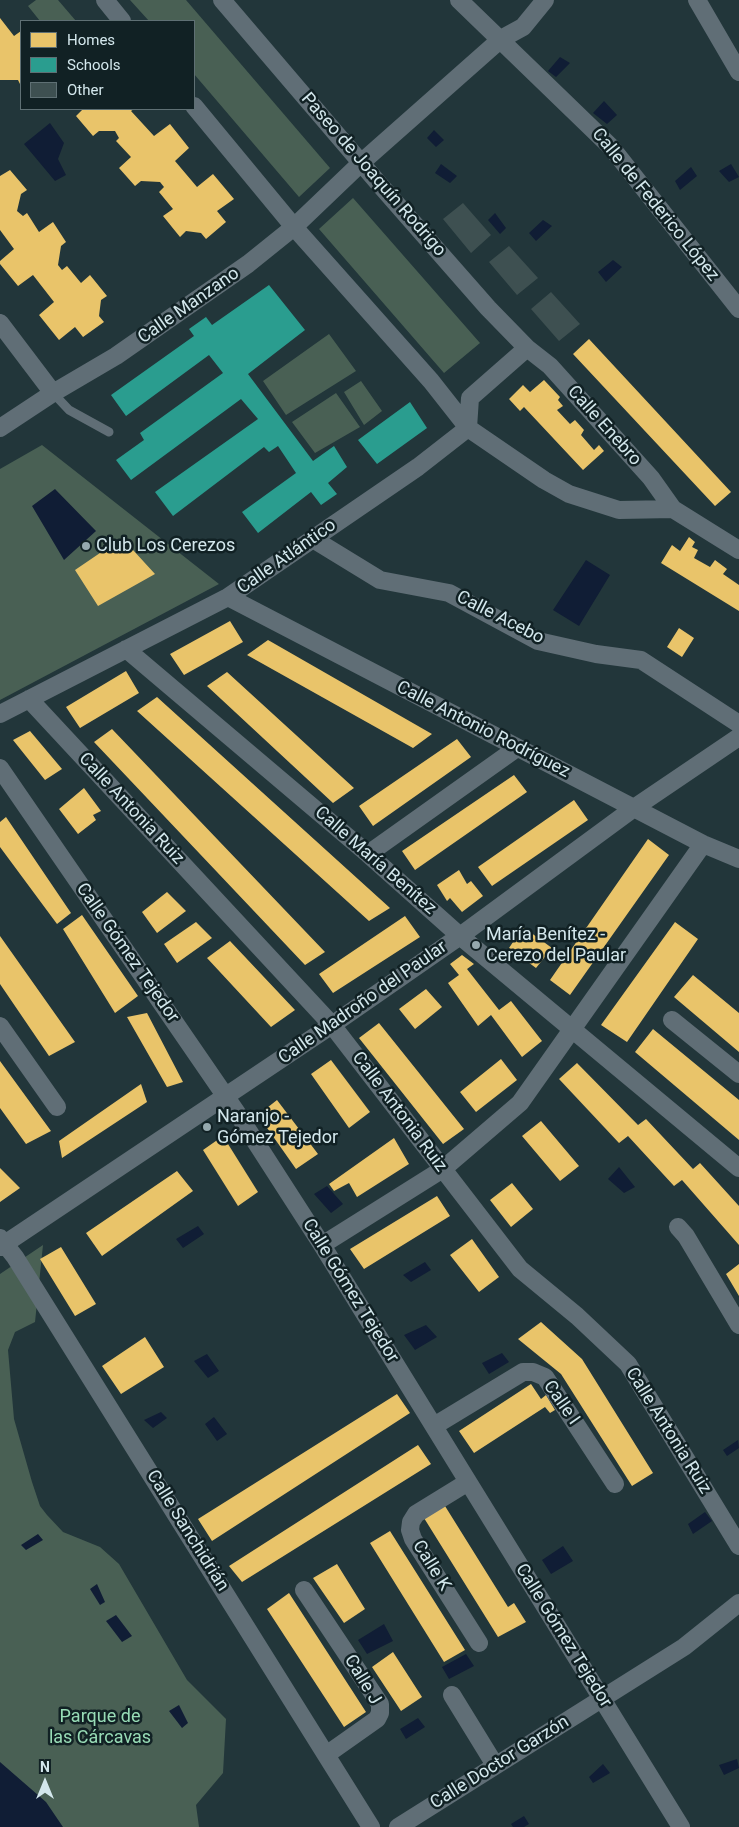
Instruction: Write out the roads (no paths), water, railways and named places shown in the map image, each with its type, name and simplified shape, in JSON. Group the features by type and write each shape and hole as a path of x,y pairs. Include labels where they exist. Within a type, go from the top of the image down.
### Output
{"street":[{"path":"104,0 121,20"},
{"name":"Paseo de Joaquín Rodrigo","path":"222,0 488,308 527,348"},
{"name":"Calle de Federico López","path":"459,0 611,147 739,308"},
{"name":"Calle Manzano","path":"0,428 53,393 116,356 248,264 294,227 362,162 500,39 523,27 545,0"},
{"path":"696,0 739,72"},
{"path":"195,107 294,227 431,381 468,428 544,480 569,494 619,510 673,509 739,550"},
{"path":"0,323 53,393"},
{"path":"468,428 470,398 527,348"},
{"name":"Calle Enebro","path":"527,348 550,366 651,478 673,509"},
{"name":"Calle Atlántico","path":"0,714 228,597 418,467 468,428"},
{"name":"Calle Acebo","path":"312,539 380,580 449,593 538,641 596,654 641,660 739,724"},
{"name":"Calle Antonio Rodríguez","path":"228,597 703,844 739,859"},
{"name":"Calle María Benítez","path":"126,649 368,854 460,936 739,1168"},
{"name":"Calle Antonia Ruiz","path":"29,699 332,1025 520,1269 577,1316 628,1364 739,1546"},
{"name":"Calle Madroño del Paular","path":"2,1242 226,1097 332,1025 460,936 634,808 739,737"},
{"path":"368,854 517,748"},
{"name":"Calle Gómez Tejedor","path":"0,768 226,1097 322,1246 681,1827"},
{"path":"322,1246 443,1169 520,1103 703,844"},
{"path":"672,1020 739,1074"},
{"path":"0,1026 57,1107"},
{"path":"678,1227 686,1236 739,1325"},
{"name":"Calle Sanchidrián","path":"2,1242 371,1827"},
{"name":"Calle I","path":"434,1426 523,1372 533,1372 545,1377 615,1484"},
{"name":"Calle K","path":"468,1482 416,1514 411,1522 410,1530 413,1539 479,1643"},
{"name":"Calle J","path":"304,1590 380,1704 380,1713 377,1719 326,1755"},
{"name":"Calle Doctor Garzón","path":"398,1827 684,1647 739,1603"},
{"path":"452,1695 494,1765"}],"lane":[{"path":"53,393 69,410 108,432"}],"water":[{"path":"560,57 570,63 556,77 548,71"},
{"path":"604,101 617,115 607,124 593,113"},
{"path":"50,123 64,143 58,159 66,175 55,181 24,144"},
{"path":"434,130 444,140 436,147 427,138"},
{"path":"441,164 457,176 450,183 435,173"},
{"path":"731,164 739,177 729,182 719,171"},
{"path":"691,167 697,176 680,190 675,181"},
{"path":"495,213 506,228 500,234 488,220"},
{"path":"543,220 552,226 536,241 529,233"},
{"path":"613,260 622,267 606,282 598,272"},
{"path":"55,489 96,531 64,560 32,506"},
{"path":"586,560 610,575 579,626 553,610"},
{"path":"619,1167 635,1187 624,1193 608,1179"},
{"path":"327,1186 343,1204 331,1213 314,1194"},
{"path":"198,1226 204,1234 183,1248 176,1239"},
{"path":"425,1262 431,1270 411,1282 403,1275"},
{"path":"426,1325 437,1337 415,1350 404,1335"},
{"path":"502,1353 509,1362 489,1374 482,1363"},
{"path":"207,1354 219,1371 208,1378 194,1361"},
{"path":"161,1412 167,1418 153,1428 144,1420"},
{"path":"214,1417 227,1434 217,1441 205,1424"},
{"path":"738,1440 739,1448 727,1456 723,1450"},
{"path":"705,1512 712,1521 693,1534 688,1524"},
{"path":"38,1534 43,1540 26,1550 21,1545"},
{"path":"563,1546 573,1561 551,1574 542,1560"},
{"path":"97,1584 105,1602 100,1605 90,1589"},
{"path":"116,1615 132,1636 122,1642 106,1621"},
{"path":"384,1624 393,1641 367,1654 358,1640"},
{"path":"466,1654 474,1666 449,1679 442,1667"},
{"path":"179,1705 188,1723 182,1728 169,1711"},
{"path":"418,1718 425,1727 406,1739 400,1729"},
{"path":"737,1759 739,1768 724,1775 719,1765"},
{"path":"0,1762 46,1802 63,1827 0,1827"},
{"path":"603,1764 610,1773 593,1783 589,1777"},
{"path":"524,1816 529,1824 524,1827 513,1827 511,1824"}],"place":[{"name":"Club Los Cerezos","path":"86,546"},
{"name":"María Benítez - Cerezo del Paular","path":"476,945"},
{"name":"Naranjo - Gómez Tejedor","path":"207,1127"}],"park label":[{"name":"Parque de las Cárcavas","path":"100,1727"}]}
